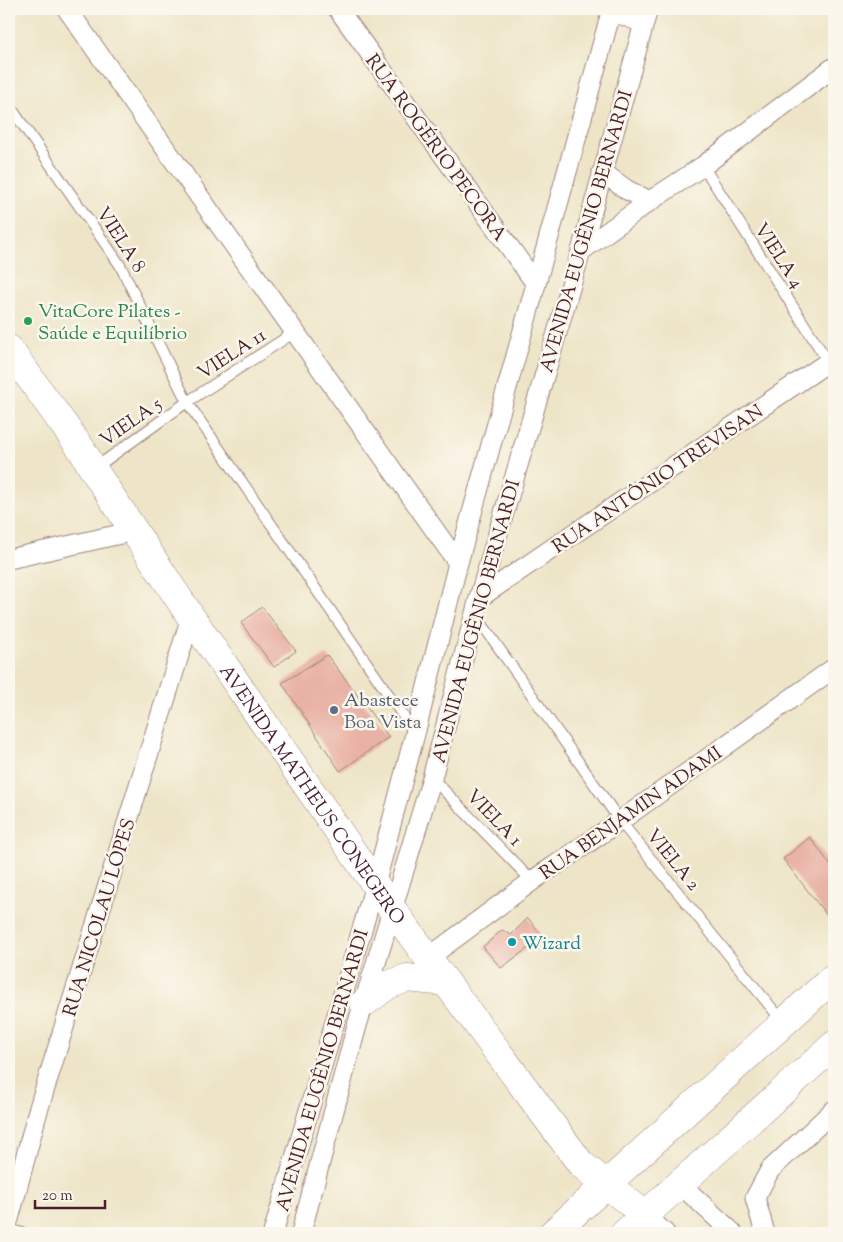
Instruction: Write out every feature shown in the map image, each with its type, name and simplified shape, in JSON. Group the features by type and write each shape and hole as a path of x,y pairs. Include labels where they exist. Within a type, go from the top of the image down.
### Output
{"main road":[{"name":"AVENIDA MATHEUS CONEGERO","path":"9,350 82,450 191,617 392,909 581,1164 645,1216"},
{"path":"552,1233 834,977"},
{"path":"364,1003 388,985 407,978 446,982"},
{"path":"625,1233 834,1045"}],"street":[{"name":"RUA ROGÉRIO PECORA","path":"338,9 536,284"},
{"name":"AVENIDA EUGÊNIO BERNARDI","path":"273,1233 375,885 458,563 611,10"},
{"path":"611,10 645,16"},
{"path":"76,12 295,332 458,563"},
{"name":"AVENIDA EUGÊNIO BERNARDI","path":"301,1233 364,1003 432,778 477,606 581,251 645,16"},
{"path":"581,251 650,201 703,166 834,67"},
{"path":"602,172 627,190 650,201"},
{"name":"RUA ANTÔNIO TREVISAN","path":"477,606 832,364"},
{"path":"9,559 134,531"},
{"name":"RUA NICOLAU LÓPES","path":"9,1219 37,1114 191,617"},
{"name":"RUA BENJAMIN ADAMI","path":"428,958 532,881 620,821 834,668"},
{"path":"765,1233 754,1198 770,1170 834,1110"},
{"path":"680,1184 733,1233"},
{"path":"645,1216 666,1233"}],"lane":[{"name":"VIELA 8","path":"9,105 120,265 187,402 415,734"},
{"name":"VIELA 4","path":"703,166 832,364"},
{"name":"VIELA 11","path":"187,402 295,332"},
{"name":"VIELA 5","path":"93,469 187,402"},
{"name":"VIELA 2","path":"477,606 620,821 784,1023"},
{"name":"VIELA 1","path":"432,778 532,881"},
{"path":"9,1229 22,1233"}],"building":[{"path":"262,607 296,651 274,667 241,623"},
{"name":"Abastece Boa Vista","path":"327,655 389,737 340,771 282,683"},
{"path":"810,837 834,870 834,920 832,922 783,859"},
{"name":"Wizard","path":"528,918 543,937 501,968 483,947 502,930 511,935"}],"place":[{"name":"VitaCore Pilates - Saúde e Equilíbrio","path":"28,321"},
{"name":"Abastece Boa Vista","path":"334,710"},
{"name":"Wizard","path":"512,942"}]}
